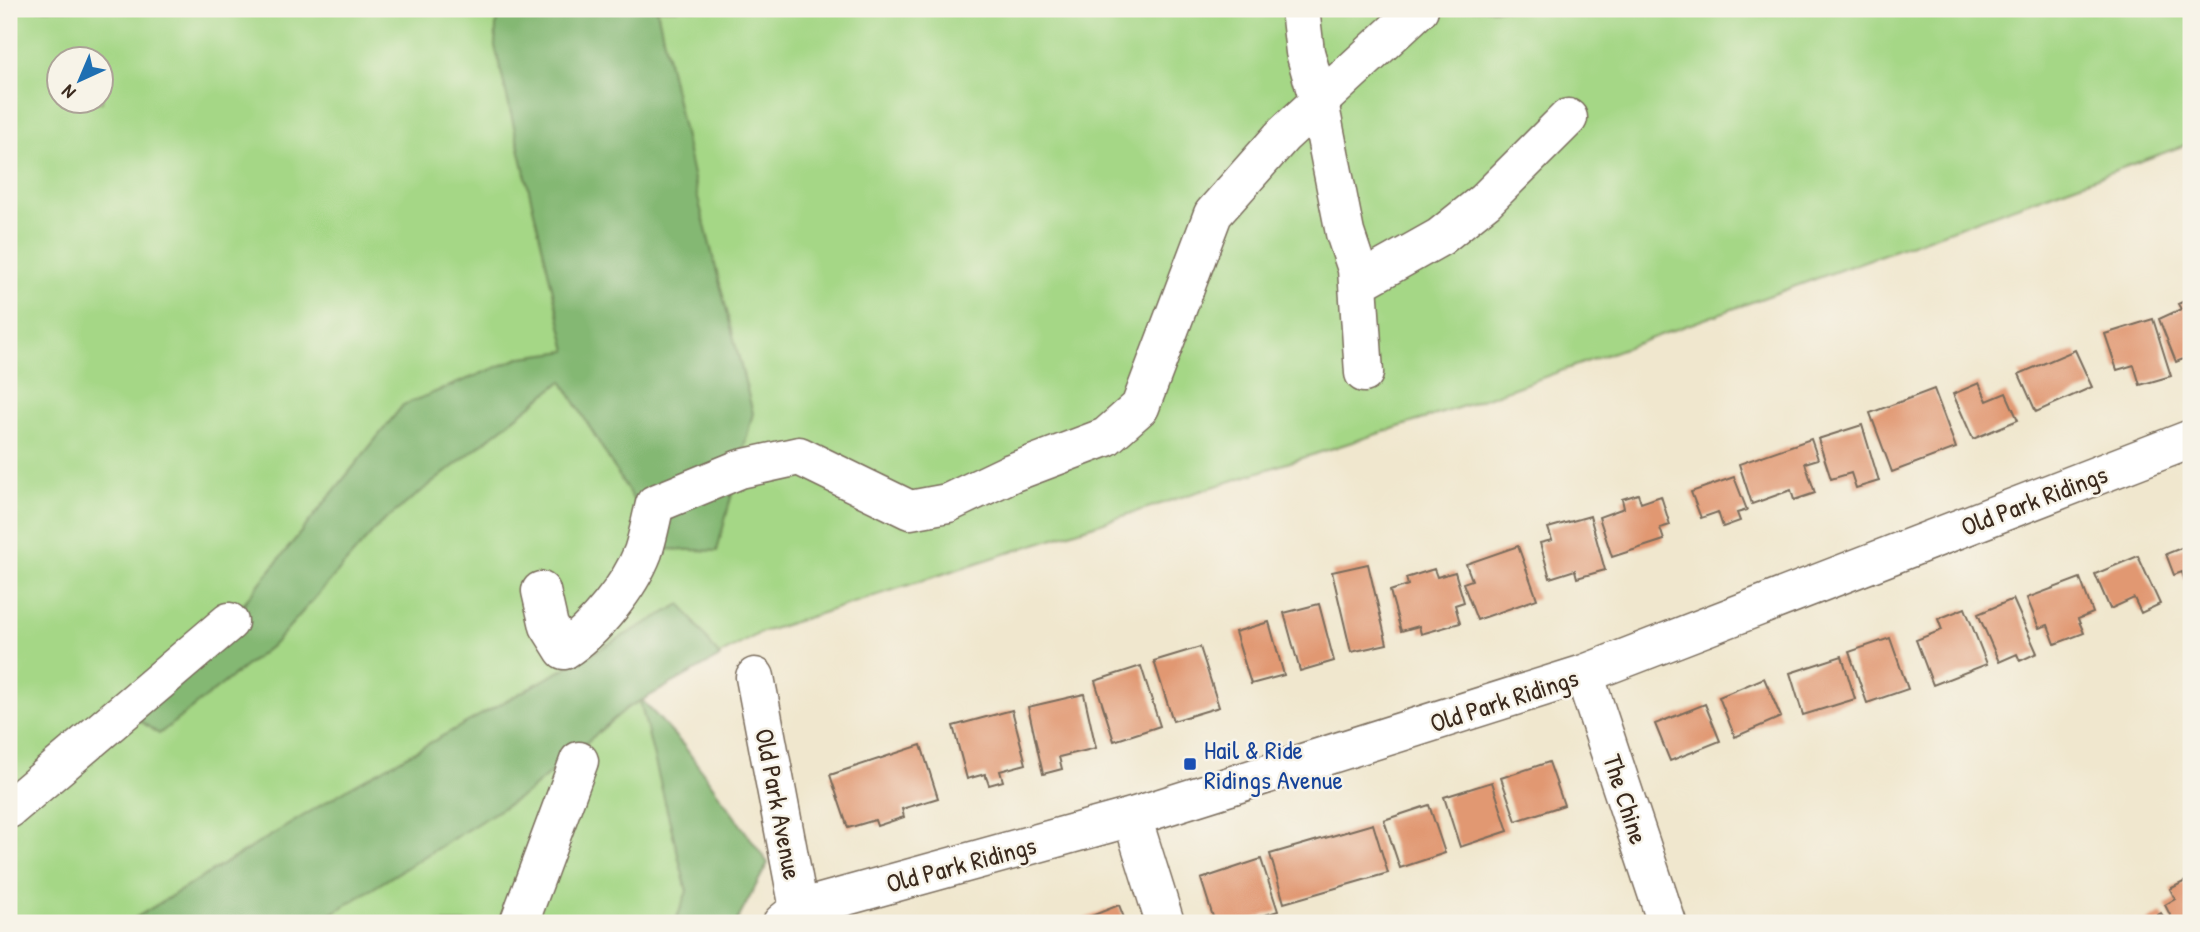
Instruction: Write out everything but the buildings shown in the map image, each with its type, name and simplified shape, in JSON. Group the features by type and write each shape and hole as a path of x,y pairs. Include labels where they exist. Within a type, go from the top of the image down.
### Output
{"street":[{"path":"1300,9 1305,52 1319,102 1337,198 1357,269 1364,373"},
{"path":"541,591 549,626 564,650 592,627 616,600 642,554 655,504 740,469 799,456 910,510 947,503 1011,473 1106,437 1140,407 1213,214 1283,135 1419,9"},
{"path":"1357,269 1367,278 1440,237 1485,201 1568,118"},
{"name":"Old Park Ridings","path":"791,916 1132,817 1584,674 2191,439"},
{"path":"9,809 229,622"},
{"name":"The Chine","path":"1584,674 1667,923"},
{"name":"Old Park Avenue","path":"755,677 791,916"},
{"path":"519,923 579,761"},
{"path":"1132,817 1164,923"}],"green space":[{"path":"9,9 2191,9 2191,143 1467,405 760,633 640,698 687,891 688,923 9,923"},
{"path":"497,9 657,9 698,198 753,413 717,551 663,549 562,381 380,524 275,643 159,734 136,718 178,685 403,405 522,357 567,351 495,46"},
{"path":"681,604 720,657 642,700 684,746 768,863 736,923 675,923 687,891 640,701 627,708 528,792 317,923 127,923 354,785"}],"place":[{"name":"Hail & Ride Ridings Avenue","path":"1190,764"}]}
